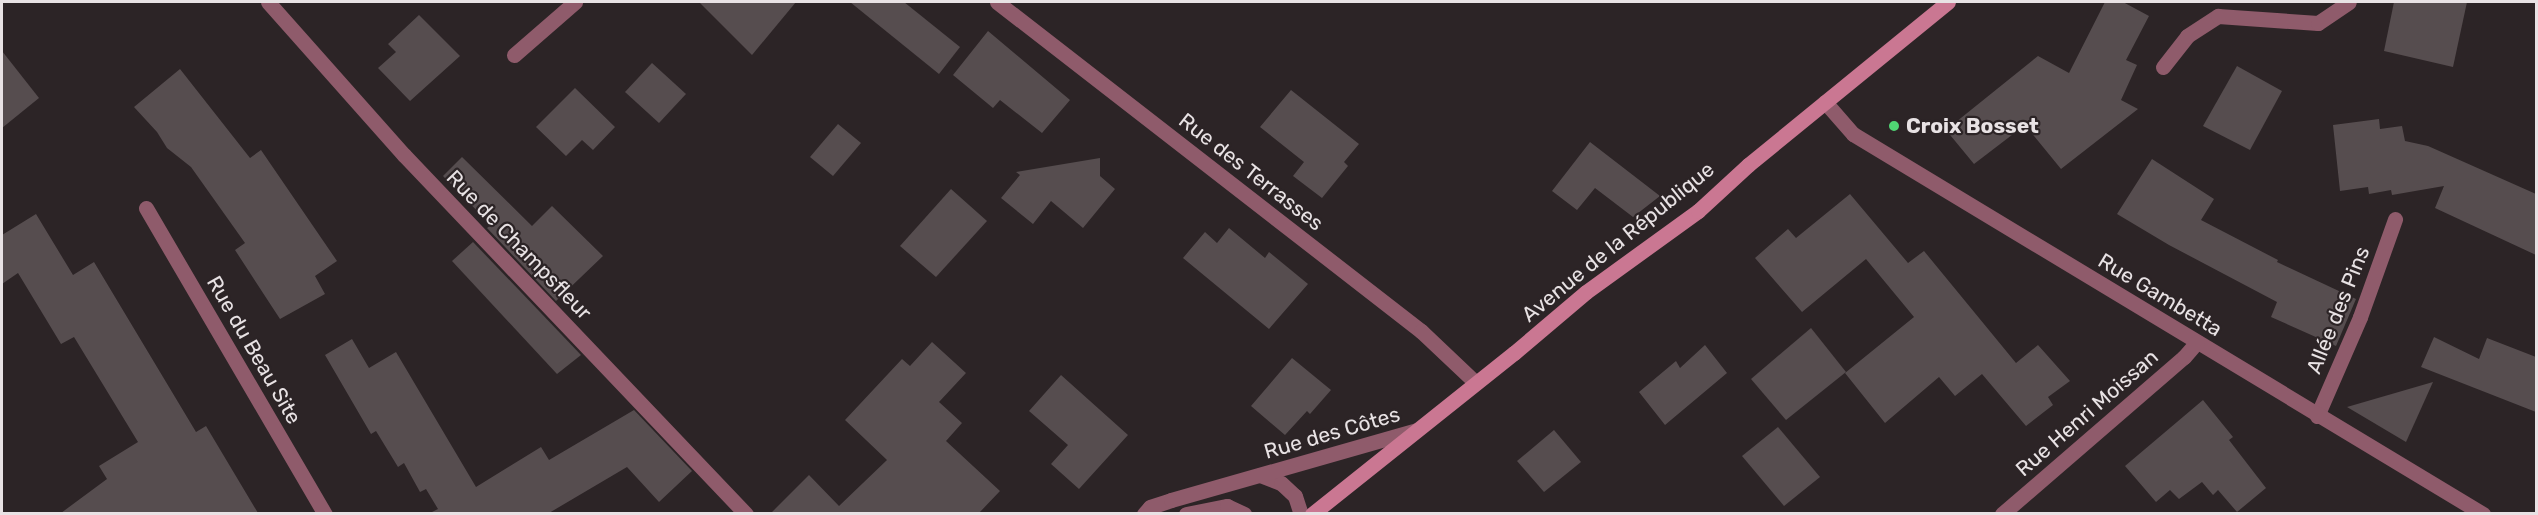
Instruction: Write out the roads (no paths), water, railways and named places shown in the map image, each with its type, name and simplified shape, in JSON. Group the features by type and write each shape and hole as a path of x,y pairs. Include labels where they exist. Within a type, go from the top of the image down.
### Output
{"main road":[{"name":"Avenue de la République","path":"1312,513 1514,353 1586,292 1698,211 1825,102 1948,2"}],"street":[{"name":"Rue de Champsfleur","path":"268,2 404,155 746,513"},
{"path":"514,55 575,2"},
{"name":"Rue des Terrasses","path":"997,2 1421,331 1475,382"},
{"path":"2163,67 2187,36 2218,16 2318,23 2349,2"},
{"name":"Rue Gambetta","path":"1825,102 1853,134 2317,416 2483,513"},
{"name":"Rue du Beau Site","path":"146,208 325,513"},
{"name":"Allée des Pins","path":"2317,416 2360,317 2395,219"},
{"name":"Rue Henri Moissan","path":"2002,513 2184,357 2198,342"},
{"name":"Rue des Côtes","path":"1144,513 1150,507 1416,430"},
{"name":"Rue des Côtes","path":"1260,475 1281,483 1295,496 1301,513"},
{"path":"1186,513 1227,506 1244,513"}],"place":[{"name":"Croix Bosset","path":"1894,126"}]}
